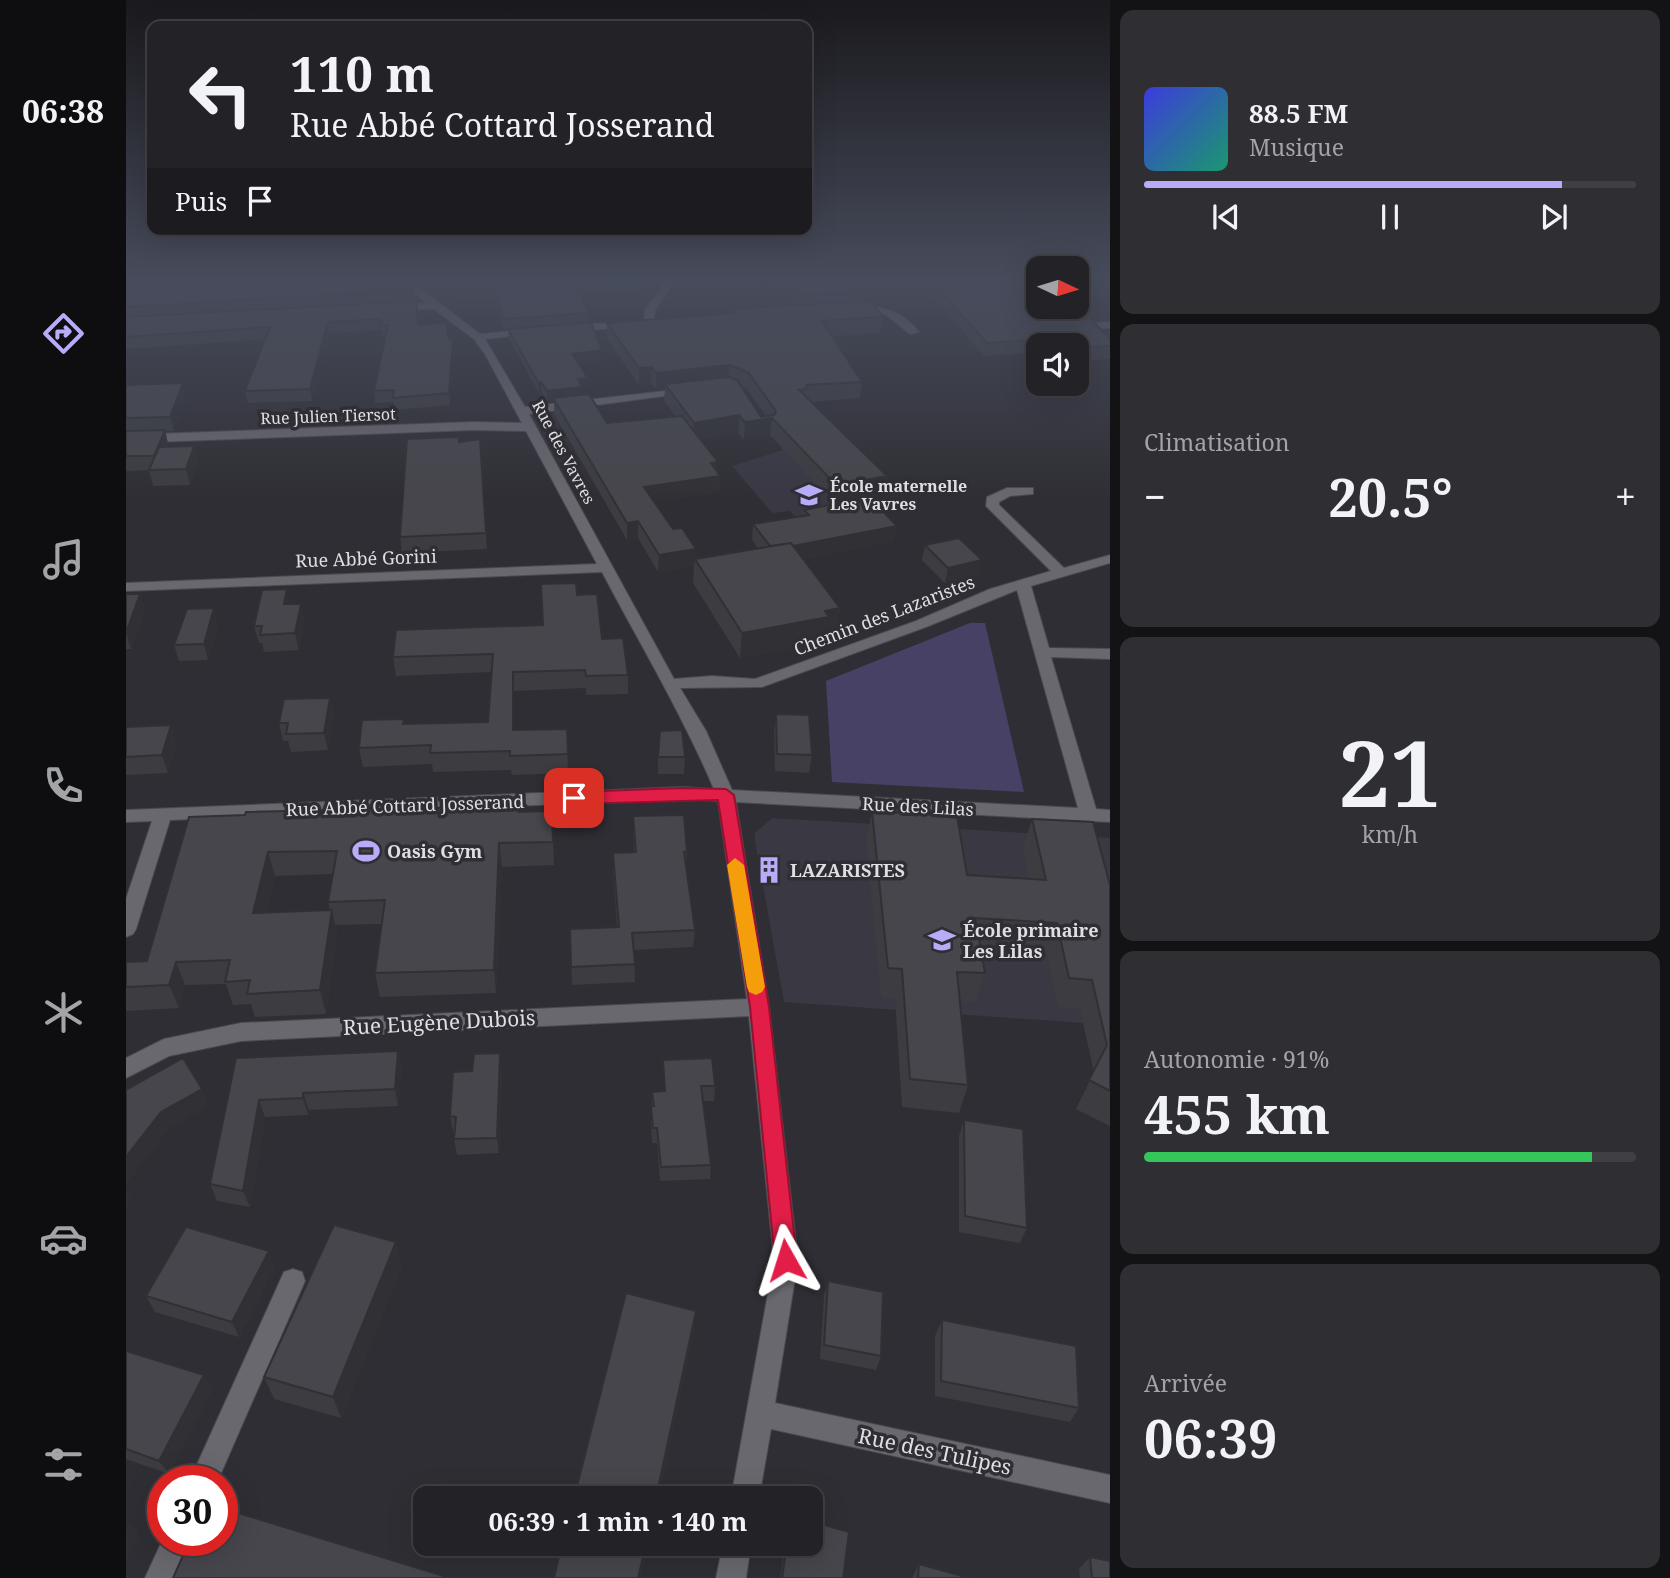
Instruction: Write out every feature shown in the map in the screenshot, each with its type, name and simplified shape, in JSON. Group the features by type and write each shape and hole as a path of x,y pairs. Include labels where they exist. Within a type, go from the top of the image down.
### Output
{"street":[{"name":"Rue des Vavres","path":"489,352 669,684 698,731 726,795 759,1007 786,1260 746,1486"},
{"path":"522,411 703,388"},
{"name":"Rue Julien Tiersot","path":"126,439 473,426 531,427"},
{"path":"1028,491 997,495 992,500 993,506 1062,574"},
{"name":"Chemin des Lazaristes","path":"669,684 712,681 756,684 809,666 889,633 921,624 995,593 1110,559"},
{"name":"Rue Abbé Gorini","path":"126,587 607,568"},
{"path":"1023,585 1089,815"},
{"path":"1041,652 1110,654"},
{"name":"Rue Abbé Cottard Josserand","path":"126,816 683,793 726,795"},
{"name":"Rue des Lilas","path":"726,795 1110,817"},
{"path":"126,929 163,816"},
{"name":"Rue Eugène Dubois","path":"126,1069 164,1048 241,1032 759,1007"},
{"path":"211,1465 293,1282"},
{"name":"Rue des Tulipes","path":"759,1413 1110,1489"},
{"path":"160,1578 170,1556"},
{"path":"731,1578 735,1556"}],"shaded area":[{"name":"École maternelle Les Vavres","path":"780,446 856,499 895,541 803,524 790,511 772,513 732,466 783,450"},
{"path":"970,623 985,623 1024,792 832,782 826,681"},
{"name":"École primaire Les Lilas","path":"772,818 1110,838 1110,1025 784,1002 755,842 755,833"}],"building":[{"path":"260,352 320,352 310,389 245,391"},
{"path":"382,352 452,352 449,393 393,398 394,390 374,391"},
{"path":"521,352 590,352 572,354 588,378 578,379 582,387 547,391 541,382 538,382"},
{"path":"627,352 842,352 862,382 807,385 806,389 799,390 887,476 836,485 772,418 745,422 739,415 694,423 665,384 728,377 737,380 761,417 774,415 776,411 748,372 729,365 656,373 652,367 639,368"},
{"path":"183,383 170,417 126,418 126,385"},
{"path":"589,394 607,423 682,416 718,462 711,463 720,476 644,487 673,529 682,528 696,549 659,555 638,521 627,523 553,398"},
{"path":"165,430 154,456 126,456 126,431"},
{"path":"459,437 459,442 480,439 486,533 400,537 407,439"},
{"path":"194,446 186,469 149,470 159,447"},
{"path":"869,497 897,526 793,546 791,543 770,546 753,524 809,515 804,510"},
{"path":"959,538 982,560 948,568 925,545"},
{"path":"791,543 840,608 825,611 829,617 742,633 695,559"},
{"path":"576,583 577,595 597,594 602,639 623,638 628,675 586,676 585,670 513,672 513,730 567,729 568,754 510,756 510,751 430,753 431,745 359,748 362,720 404,719 403,724 488,722 493,654 393,657 396,630 543,625 541,584"},
{"path":"287,589 284,604 301,604 295,633 260,635 262,626 254,626 262,590"},
{"path":"126,594 140,594 126,633"},
{"path":"214,608 204,644 174,645 187,609"},
{"path":"330,698 324,733 286,734 288,723 279,723 284,699"},
{"path":"776,714 809,715 812,755 777,754"},
{"path":"171,725 162,755 126,757 126,727"},
{"path":"682,730 685,757 658,757 660,731"},
{"path":"519,806 519,812 552,811 553,842 499,843 494,970 375,973 385,900 328,902 337,851 268,852 253,913 332,910 320,990 247,994 250,980 225,982 230,960 176,962 169,985 126,987 126,962 147,961 189,817 245,815 246,812"},
{"path":"872,811 957,816 967,875 1046,880 1032,819 1093,822 1110,885 1110,1091 1089,1080 1107,1045 1092,980 1069,978 1057,923 975,918 985,973 957,972 968,1085 910,1079 902,969 888,968"},
{"path":"684,815 687,852 684,852 695,930 632,933 635,964 571,967 570,929 619,927 613,853 636,852 633,816"},
{"path":"398,1051 395,1089 303,1093 303,1098 259,1100 243,1191 210,1184 236,1058"},
{"path":"500,1053 497,1138 454,1139 456,1117 450,1116 453,1072 472,1071 474,1054"},
{"path":"183,1058 202,1089 161,1112 126,1157 126,1090"},
{"path":"712,1058 715,1086 701,1086 711,1165 661,1167 657,1128 653,1128 651,1106 654,1106 652,1092 665,1091 663,1060"},
{"path":"964,1120 1023,1129 1027,1228 965,1216"},
{"path":"334,1225 396,1242 333,1397 264,1377"},
{"path":"186,1227 269,1251 232,1322 146,1296"},
{"path":"828,1281 883,1292 881,1356 824,1345"},
{"path":"626,1293 696,1311 659,1486 577,1486"},
{"path":"942,1320 1076,1346 1079,1408 941,1381"},
{"path":"126,1351 204,1375 159,1461 126,1449"},
{"path":"238,1513 450,1578 173,1578 183,1556 238,1556"},
{"path":"823,1525 849,1532 843,1578 782,1578 785,1556 823,1556"},
{"path":"559,1556 643,1556 638,1578 554,1578"},
{"path":"1090,1557 1110,1561 1110,1578 1092,1578"},
{"path":"919,1564 969,1578 918,1578"}],"slow traffic":[{"path":"735,865 756,987"}],"place":[{"name":"École maternelle Les Vavres","path":"809,495"},
{"name":"Oasis Gym","path":"366,851"},
{"name":"LAZARISTES","path":"769,870"},
{"name":"École primaire Les Lilas","path":"942,940"}],"route":[{"path":"574,798 683,793 726,795 759,1007 786,1260"}]}
